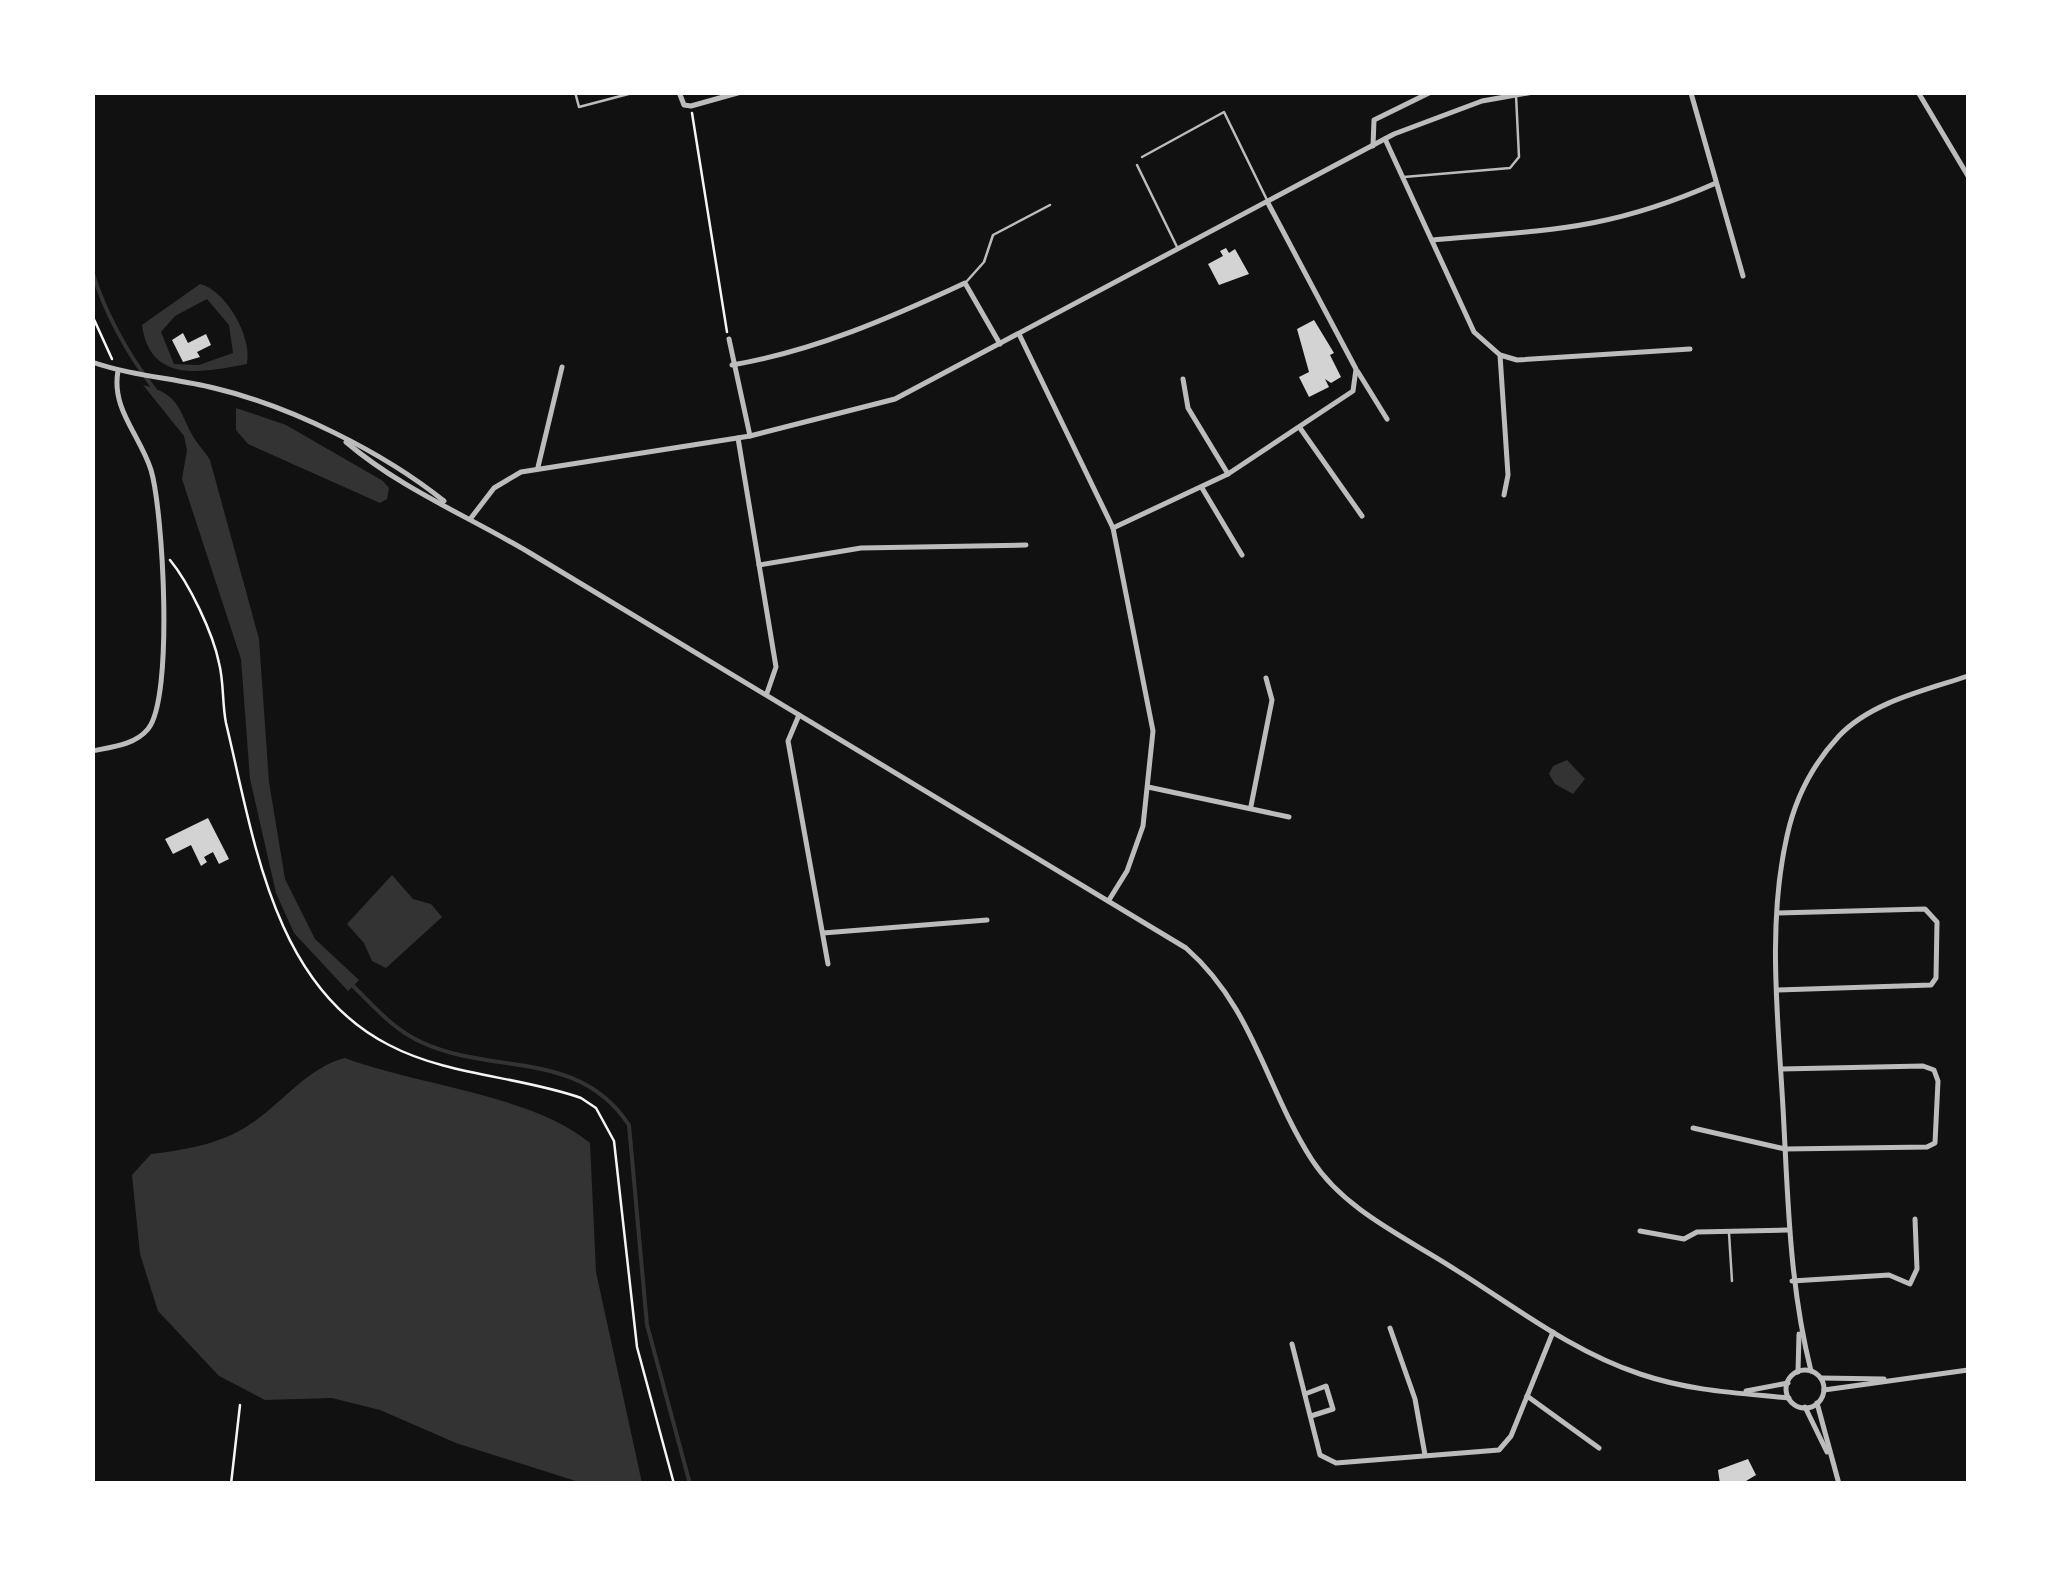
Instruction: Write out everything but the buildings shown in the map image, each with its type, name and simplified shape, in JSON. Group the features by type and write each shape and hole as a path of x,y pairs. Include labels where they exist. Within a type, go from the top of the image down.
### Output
{"street":[{"path":"1373,146 1374,120 1431,92"},
{"path":"471,518 506,478 538,467 750,436 895,400 1385,139 1438,116 1533,92"},
{"path":"1658,92 1880,92"},
{"path":"1692,92 1744,276"},
{"path":"1918,92 1968,176"},
{"path":"680,96 691,106 736,93"},
{"path":"1385,139 1474,332 1500,355 1518,360 1690,348"},
{"path":"1432,240 1561,232 1612,222 1658,208 1716,183"},
{"path":"1268,203 1387,420"},
{"path":"732,365 767,359 860,330 965,283 1000,344"},
{"path":"1019,334 1112,528 1154,732 1143,826 1127,871 1109,900"},
{"path":"728,338 750,436"},
{"path":"1500,355 1508,476 1504,495"},
{"path":"92,362 118,371 217,388 270,405 346,442 407,488 451,506 1186,948 1232,996 1310,1158 1332,1184 1371,1216 1553,1332 1639,1374 1692,1389 1789,1398 1805,1407 1833,1464"},
{"path":"538,467 562,367"},
{"path":"1112,528 1202,488 1300,428 1352,391 1356,369"},
{"path":"92,750 139,738 157,711 164,635 163,558 152,474 138,437 118,406 118,371"},
{"path":"1183,379 1188,408 1228,474"},
{"path":"1300,428 1362,516"},
{"path":"738,438 776,667 766,693"},
{"path":"1202,488 1242,554"},
{"path":"759,565 861,548 1026,546"},
{"path":"1892,1380 1821,1378 1811,1370 1799,1331 1788,1230 1777,990 1780,871 1796,805 1828,749 1865,716 1968,676"},
{"path":"1251,806 1272,700 1266,678"},
{"path":"800,715 788,741 828,964"},
{"path":"1148,788 1251,806 1288,817"},
{"path":"1777,990 1931,985 1936,978 1937,922 1926,909 1778,913"},
{"path":"823,934 987,920"},
{"path":"1693,1128 1785,1149 1927,1148 1938,1135 1938,1081 1934,1070 1923,1066 1781,1069"},
{"path":"1792,1281 1889,1275 1910,1284 1916,1269 1915,1220"},
{"path":"1640,1231 1684,1239 1697,1232 1788,1230"},
{"path":"1390,1328 1415,1399 1425,1456"},
{"path":"1798,1372 1799,1331"},
{"path":"1292,1344 1320,1454 1336,1463 1500,1450 1511,1436 1553,1332"},
{"path":"1734,1393 1788,1383 1798,1372 1811,1370"},
{"path":"1824,1390 1968,1370"},
{"path":"1821,1378 1824,1390 1817,1403 1839,1484"},
{"path":"1788,1383 1789,1398"},
{"path":"1305,1394 1326,1386 1332,1409 1311,1416"},
{"path":"1528,1396 1599,1448"},
{"path":"1805,1407 1817,1403"}],"lane":[{"path":"575,92 579,107 636,92"},
{"path":"1403,178 1510,168 1519,157 1516,95"},
{"path":"1142,157 1224,112 1268,203"},
{"path":"1137,165 1178,249"},
{"path":"965,283 984,262 993,235 1050,205"},
{"path":"1729,1232 1732,1281"}],"path":[{"path":"691,106 728,338"},
{"path":"92,315 118,371"},
{"path":"163,558 189,588 218,657 226,720 278,916 297,956 337,1010 402,1052 581,1098 596,1108 610,1129 618,1160 637,1347 674,1484"},
{"path":"231,1484 240,1405"}],"shaded area":[{"path":"200,284 219,295 236,316 246,341 247,364 197,371 167,366 147,344 142,325","holes":["207,299 229,325 233,353 199,365 174,364 161,332 175,316"]},
{"path":"143,385 173,400 210,460 259,639 269,782 285,879 315,939 359,980 348,991 294,933 276,893 250,779 241,659 182,479 187,450 184,436"},
{"path":"236,408 286,425 383,481 389,488 387,499 380,503 248,444 236,430"},
{"path":"1567,760 1585,779 1573,794 1555,784 1549,774 1553,766"},
{"path":"392,875 413,899 431,904 442,917 386,968 372,961 364,943 347,924"},
{"path":"345,1058 538,1113 590,1143 596,1272 642,1483 582,1483 456,1443 380,1410 332,1398 265,1400 219,1376 158,1311 140,1254 132,1175 151,1154 202,1145 238,1132 318,1070"}],"waterway":[{"path":"92,271 118,334 155,390"},
{"path":"350,983 411,1037 449,1052 533,1067 585,1084 608,1101 629,1125 647,1325 690,1484"}]}
